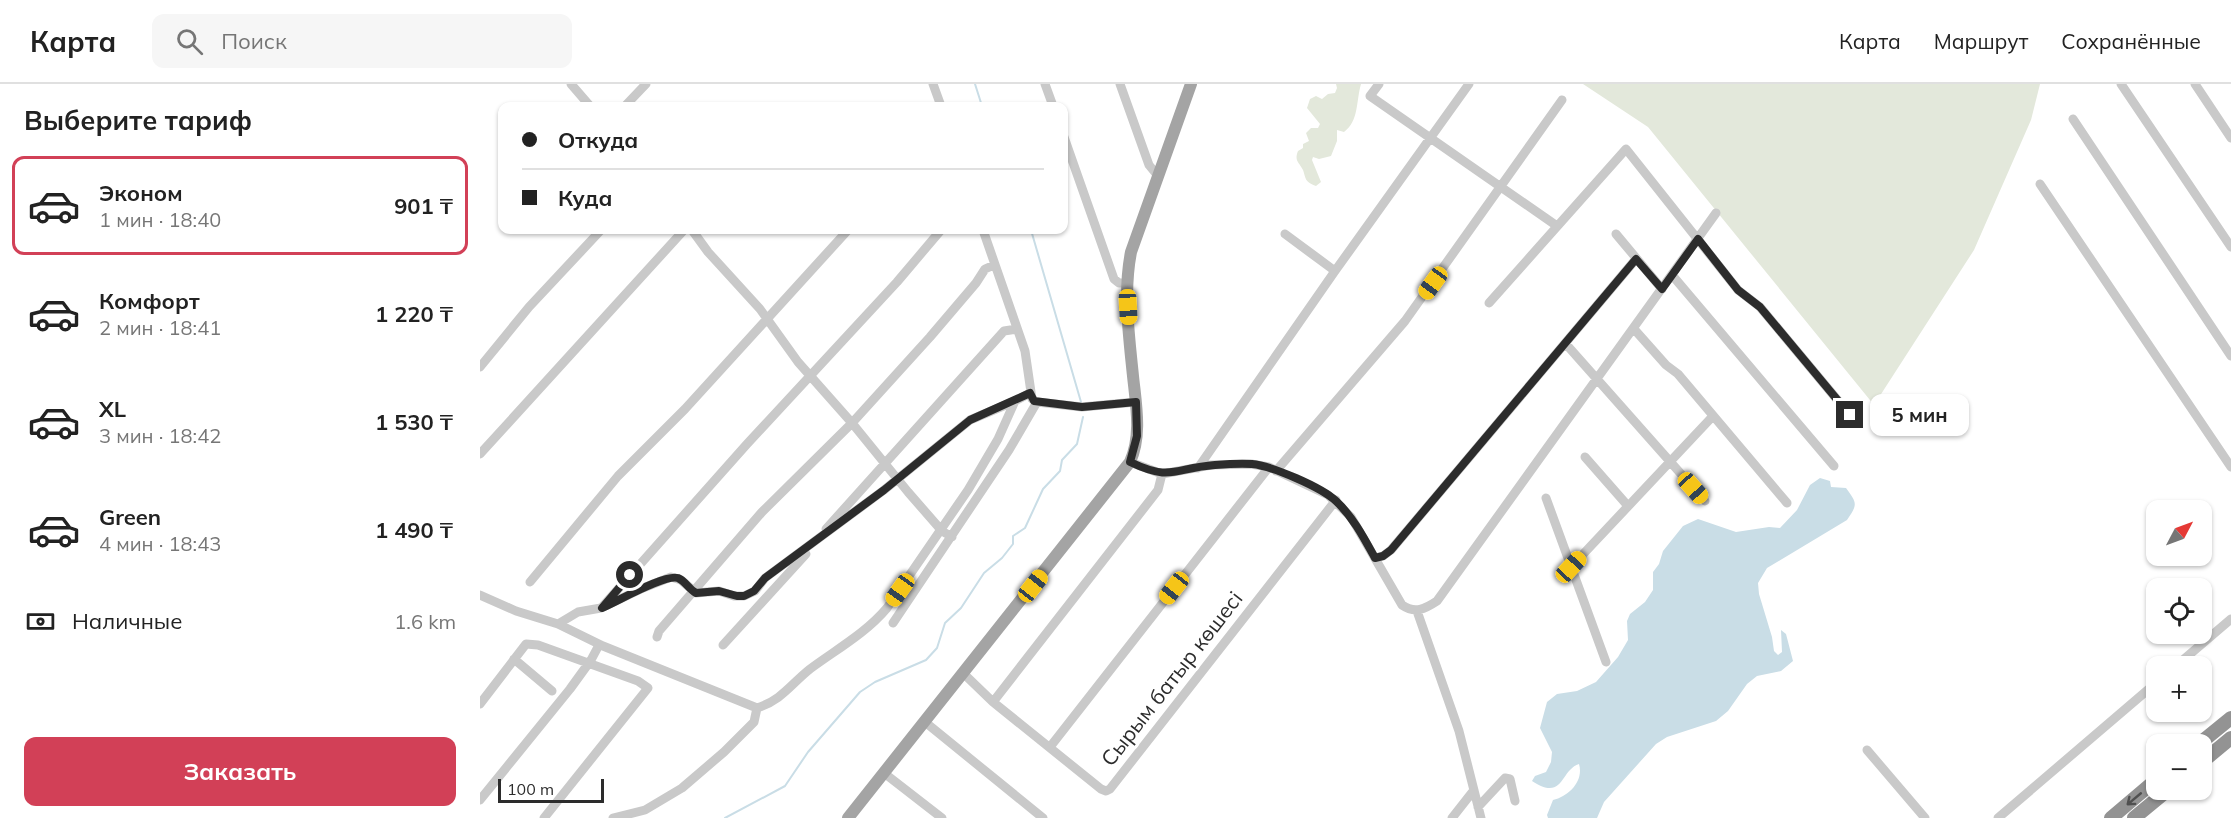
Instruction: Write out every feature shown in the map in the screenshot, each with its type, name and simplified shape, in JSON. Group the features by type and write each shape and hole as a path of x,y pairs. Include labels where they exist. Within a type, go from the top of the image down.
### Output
{"highway":[{"path":"2211,734 2231,718"},
{"path":"2212,754 2231,738"},
{"path":"2111,818 2146,789"},
{"path":"2134,818 2156,800"}],"main road":[{"path":"848,818 1130,462 1137,436 1128,283 1131,252 1191,84"}],"street":[{"path":"571,84 587,102"},
{"path":"630,102 646,84"},
{"path":"933,84 940,102"},
{"path":"1045,84 1052,102"},
{"path":"1120,84 1149,165 1158,176"},
{"path":"1379,84 1370,96 1557,226"},
{"path":"1198,468 1469,84"},
{"path":"2121,84 2231,247"},
{"path":"2195,84 2231,138"},
{"path":"1050,747 1273,469 1406,321 1563,100"},
{"path":"2073,118 2231,356"},
{"path":"1068,148 1114,279 1119,283 1128,283"},
{"path":"1489,303 1626,149 1738,290 1760,307 1850,415"},
{"path":"2040,184 2231,467"},
{"path":"1130,462 1162,474 1231,464 1251,464 1273,469 1322,492 1336,501 1351,517 1402,605 1409,610 1417,611 1427,608 1437,601 1716,213"},
{"path":"480,367 529,307 597,234"},
{"path":"480,454 680,234"},
{"path":"695,234 767,319 787,348 942,531 952,537"},
{"path":"530,582 618,476 685,409 845,234"},
{"path":"602,608 681,518 897,282 938,234"},
{"path":"984,234 1025,351 1032,399 1037,402 1089,407 1136,402"},
{"path":"1285,234 1335,271"},
{"path":"1616,234 1662,289"},
{"path":"1375,558 1391,550 1636,259"},
{"path":"657,637 762,512 852,423 930,337 976,283 985,269 994,265"},
{"path":"1672,275 1834,466"},
{"path":"723,645 1004,331 1017,329"},
{"path":"1634,329 1666,365 1678,374 1787,503"},
{"path":"1565,343 1705,501"},
{"path":"558,624 578,612 602,608 643,588 672,578 681,580 694,592 702,594 719,591 737,596 750,594 765,578 898,479 970,420 1030,393"},
{"path":"480,595 516,611 558,624 599,645 758,708 773,703 808,670 876,622 942,531 987,458 1015,401"},
{"path":"893,623 1009,450 1037,402"},
{"path":"1571,567 1713,416"},
{"path":"1585,457 1628,506"},
{"path":"993,702 1158,490 1162,474"},
{"path":"1546,498 1606,662"},
{"name":"Сырым батыр көшесі","path":"964,674 993,702 1106,791 1110,789 1336,501"},
{"path":"1417,611 1458,731 1481,818"},
{"path":"2188,656 2231,619"},
{"path":"480,704 526,644 538,645 589,663 638,681 648,688 544,818"},
{"path":"480,800 589,663 599,645"},
{"path":"514,659 552,691"},
{"path":"1998,818 2146,691"},
{"path":"613,818 645,810 682,788 724,752 754,722 758,708"},
{"path":"925,723 1043,818"},
{"path":"1867,750 1925,818"},
{"path":"884,773 942,818"},
{"path":"1478,807 1505,778 1510,779 1515,801"},
{"path":"1452,818 1474,790"}],"shaded area":[{"path":"1336,84 1361,84 1352,122 1344,132 1337,130 1337,141 1331,156 1319,159 1313,157 1312,160 1321,182 1316,186 1306,180 1297,154 1303,148 1303,144 1309,141 1306,133 1311,128 1318,128 1320,124 1307,108 1310,99 1316,96 1322,99 1328,94 1335,93"},
{"path":"1583,84 2040,84 2031,120 1974,250 1874,405 1648,127"}],"water":[{"path":"1820,478 1830,481 1831,487 1846,488 1855,504 1851,515 1847,520 1767,568 1758,583 1774,651 1778,655 1782,652 1781,630 1786,634 1793,661 1781,671 1757,676 1747,684 1728,711 1716,721 1667,737 1656,744 1604,802 1597,818 1548,818 1553,800 1565,795 1574,787 1580,770 1579,764 1573,767 1560,783 1550,788 1542,787 1532,781 1535,776 1546,772 1551,762 1552,752 1540,728 1547,702 1557,694 1577,691 1596,682 1618,657 1628,640 1627,621 1630,614 1645,602 1653,590 1653,572 1659,564 1663,551 1683,526 1698,519 1736,532 1769,527 1780,528 1797,510 1810,485"}],"waterway":[{"path":"975,84 981,102"},
{"path":"1032,234 1081,402"},
{"path":"725,818 785,786 808,752 860,692 875,682 926,660 937,648 945,623 961,608 984,573 1002,558 1013,544 1013,536 1025,528 1043,489 1060,471 1062,460 1077,444 1083,417"}],"route":[{"path":"630,575 602,608 643,588 672,578 681,580 696,593 719,591 737,596 750,594 765,578 884,490 970,420 1030,393 1034,401 1082,407 1136,402 1137,436 1130,462 1162,474 1172,474 1211,465 1251,464 1269,467 1336,501 1351,517 1375,558 1383,556 1391,550 1636,259 1662,289 1698,239 1738,290 1760,307 1850,415"}]}
